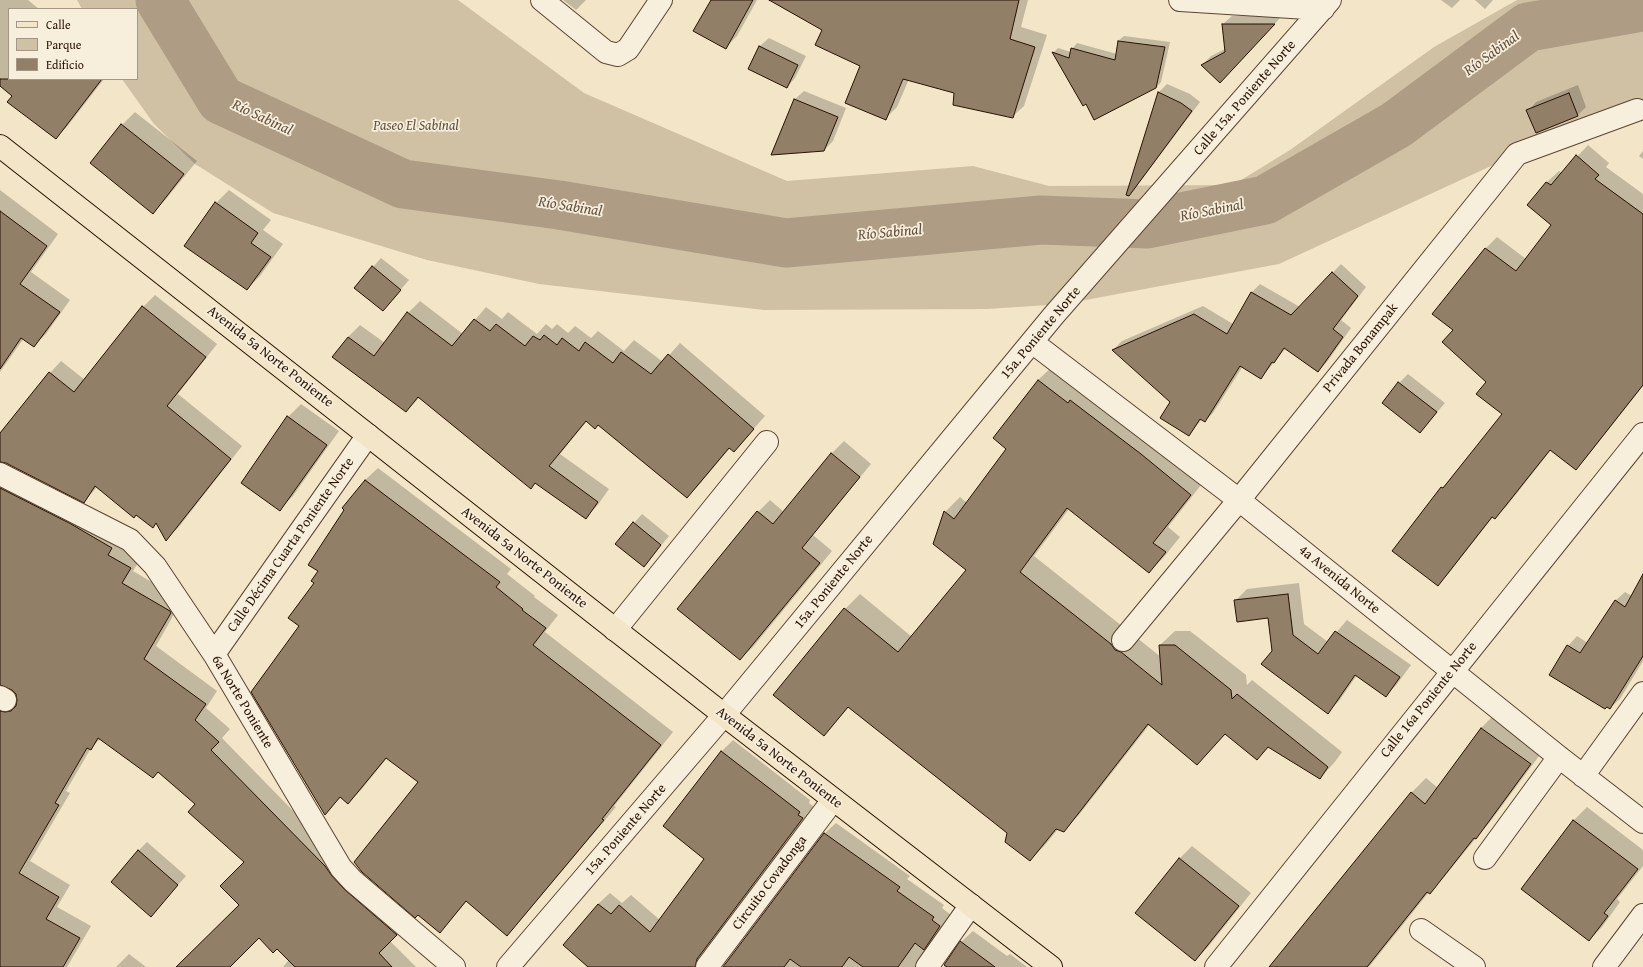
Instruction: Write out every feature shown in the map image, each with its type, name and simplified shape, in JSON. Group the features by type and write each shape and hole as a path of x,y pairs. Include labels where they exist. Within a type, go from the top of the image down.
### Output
{"main road":[{"name":"Avenida 5a Norte Poniente","path":"0,146 615,630 1051,967"}],"street":[{"path":"542,0 606,52 618,55 628,49 661,0"},
{"path":"1180,0 1327,4"},
{"name":"Calle 15a. Poniente Norte","path":"1158,196 1327,4"},
{"name":"Privada Bonampak","path":"1123,640 1239,500 1517,154 1637,110"},
{"name":"15a. Poniente Norte","path":"508,967 724,715 1032,342 1158,196"},
{"name":"4a Avenida Norte","path":"1032,342 1239,500 1559,757 1643,822"},
{"name":"Calle 16a Poniente Norte","path":"1216,967 1643,434"},
{"name":"Calle Décima Cuarta Poniente Norte","path":"214,654 368,435"},
{"path":"615,630 767,442"},
{"name":"6a Norte Poniente","path":"0,474 130,540 155,566 214,654 341,868 353,881 454,967"},
{"path":"1583,776 1643,693"},
{"path":"1485,858 1559,757"},
{"name":"Circuito Covadonga","path":"707,967 833,800"},
{"path":"928,967 971,905"},
{"path":"1604,967 1643,915"},
{"path":"1421,930 1474,967"}],"green space":[{"name":"Paseo El Sabinal","path":"77,0 458,0 584,93 787,181 973,166 1049,186 1233,185 1290,150 1434,47 1517,0 1643,0 1643,109 1517,154 1279,264 1064,304 987,309 764,310 539,284 427,260 273,213 195,164 154,124 123,80 138,80 138,8 81,8"}],"building":[{"path":"711,0 753,0 726,49 693,31"},
{"path":"769,0 1019,0 1010,39 1035,47 1013,118 953,105 954,93 903,79 886,120 845,103 860,66 815,45 822,30"},
{"path":"1222,24 1275,24 1220,83 1201,65 1225,52"},
{"path":"1118,41 1165,47 1156,88 1094,120 1086,104 1083,106 1052,52 1069,58 1071,48 1115,60"},
{"path":"759,46 798,65 787,88 748,69"},
{"path":"0,79 101,80 56,139 7,102 12,96 0,86"},
{"path":"1158,92 1181,103 1192,111 1129,196 1126,195"},
{"path":"1569,93 1578,116 1536,133 1526,110"},
{"path":"794,99 838,117 824,151 771,155"},
{"path":"121,124 184,174 153,214 90,163"},
{"path":"1576,155 1599,175 1595,179 1643,214 1643,385 1576,470 1550,450 1495,519 1492,517 1438,586 1392,551 1441,487 1443,488 1502,414 1476,394 1486,382 1442,342 1453,330 1432,314 1485,248 1516,271 1551,225 1527,205 1546,182 1551,185"},
{"path":"215,202 258,233 251,243 271,257 247,290 184,246"},
{"path":"0,211 47,246 20,284 60,312 34,347 21,338 0,369"},
{"path":"372,266 401,290 383,311 354,288"},
{"path":"1332,272 1358,296 1333,329 1343,337 1318,372 1284,348 1274,363 1272,362 1261,379 1240,366 1205,422 1200,419 1189,436 1160,418 1170,402 1112,350 1194,314 1227,334 1251,292 1291,315"},
{"path":"142,306 206,357 167,406 231,459 166,541 156,523 153,528 136,515 134,518 95,486 84,503 6,463 0,462 0,433 49,372 74,392"},
{"path":"407,312 452,346 474,319 490,331 496,324 525,346 533,336 540,340 544,335 557,345 562,338 579,351 585,342 613,363 621,352 651,374 668,354 754,429 734,452 729,448 687,498 598,425 595,429 586,421 549,466 598,502 586,519 535,483 531,489 418,397 406,412 332,357 348,337 374,356"},
{"path":"1038,380 1068,403 1070,400 1141,454 1191,495 1153,543 1166,552 1149,573 1067,508 1020,572 1111,644 1115,650 1121,652 1162,685 1159,645 1175,645 1231,690 1232,699 1237,694 1328,767 1320,779 1268,747 1257,760 1225,734 1197,765 1148,724 1064,832 1056,829 1030,861 1005,842 1007,833 848,707 824,736 773,695 844,608 898,652 966,570 933,544 944,511 954,519 1006,449 993,438"},
{"path":"1398,382 1437,412 1420,433 1382,403"},
{"path":"287,416 327,445 280,511 241,483"},
{"path":"831,453 860,477 802,548 820,563 740,660 677,609 757,511 773,524"},
{"path":"365,480 500,582 496,587 523,609 522,610 546,628 533,645 661,745 602,819 604,820 507,936 466,901 440,933 418,915 415,918 362,872 354,862 418,782 386,758 348,804 340,797 325,815 251,692 299,626 288,618 314,583 311,581 318,571 308,565 344,510 342,508"},
{"path":"0,488 71,524 112,548 108,555 131,568 122,583 170,611 171,613 144,659 206,704 195,720 219,742 211,750 325,866 344,889 397,935 379,953 392,967 295,967 277,949 273,953 259,938 230,967 176,967 239,905 220,886 244,862 188,812 195,804 158,772 153,778 98,738 91,750 87,748 55,803 59,805 19,873 59,897 46,919 80,938 63,967 0,967 0,711 11,711 16,706 17,700 16,694 12,690 0,685"},
{"path":"633,522 661,545 644,567 615,544"},
{"path":"1643,574 1643,656 1610,709 1607,707 1605,709 1549,675 1567,645 1580,653 1615,600 1625,607"},
{"path":"1288,594 1293,635 1318,654 1335,631 1400,677 1386,697 1355,675 1328,714 1261,664 1272,651 1268,618 1237,622 1234,600"},
{"path":"1481,728 1531,764 1476,839 1474,838 1430,894 1427,892 1367,967 1269,967 1411,792 1425,804"},
{"path":"721,751 800,812 798,815 803,818 697,959 695,967 588,967 563,945 598,904 611,914 619,905 650,932 704,859 663,826"},
{"path":"1573,820 1638,869 1604,913 1608,916 1589,941 1521,889"},
{"path":"824,833 900,887 897,891 934,917 932,920 940,926 924,950 915,943 898,967 863,967 849,957 842,967 801,967 790,959 784,967 723,967"},
{"path":"138,850 178,885 151,917 111,882"},
{"path":"1179,858 1239,906 1195,961 1135,913"},
{"path":"960,941 995,967 947,967 944,965"}],"waterway":[{"name":"Río Sabinal","path":"160,0 221,100 403,184 559,205 786,243 1041,220 1147,224 1265,200 1396,125 1528,27 1643,7"}]}
